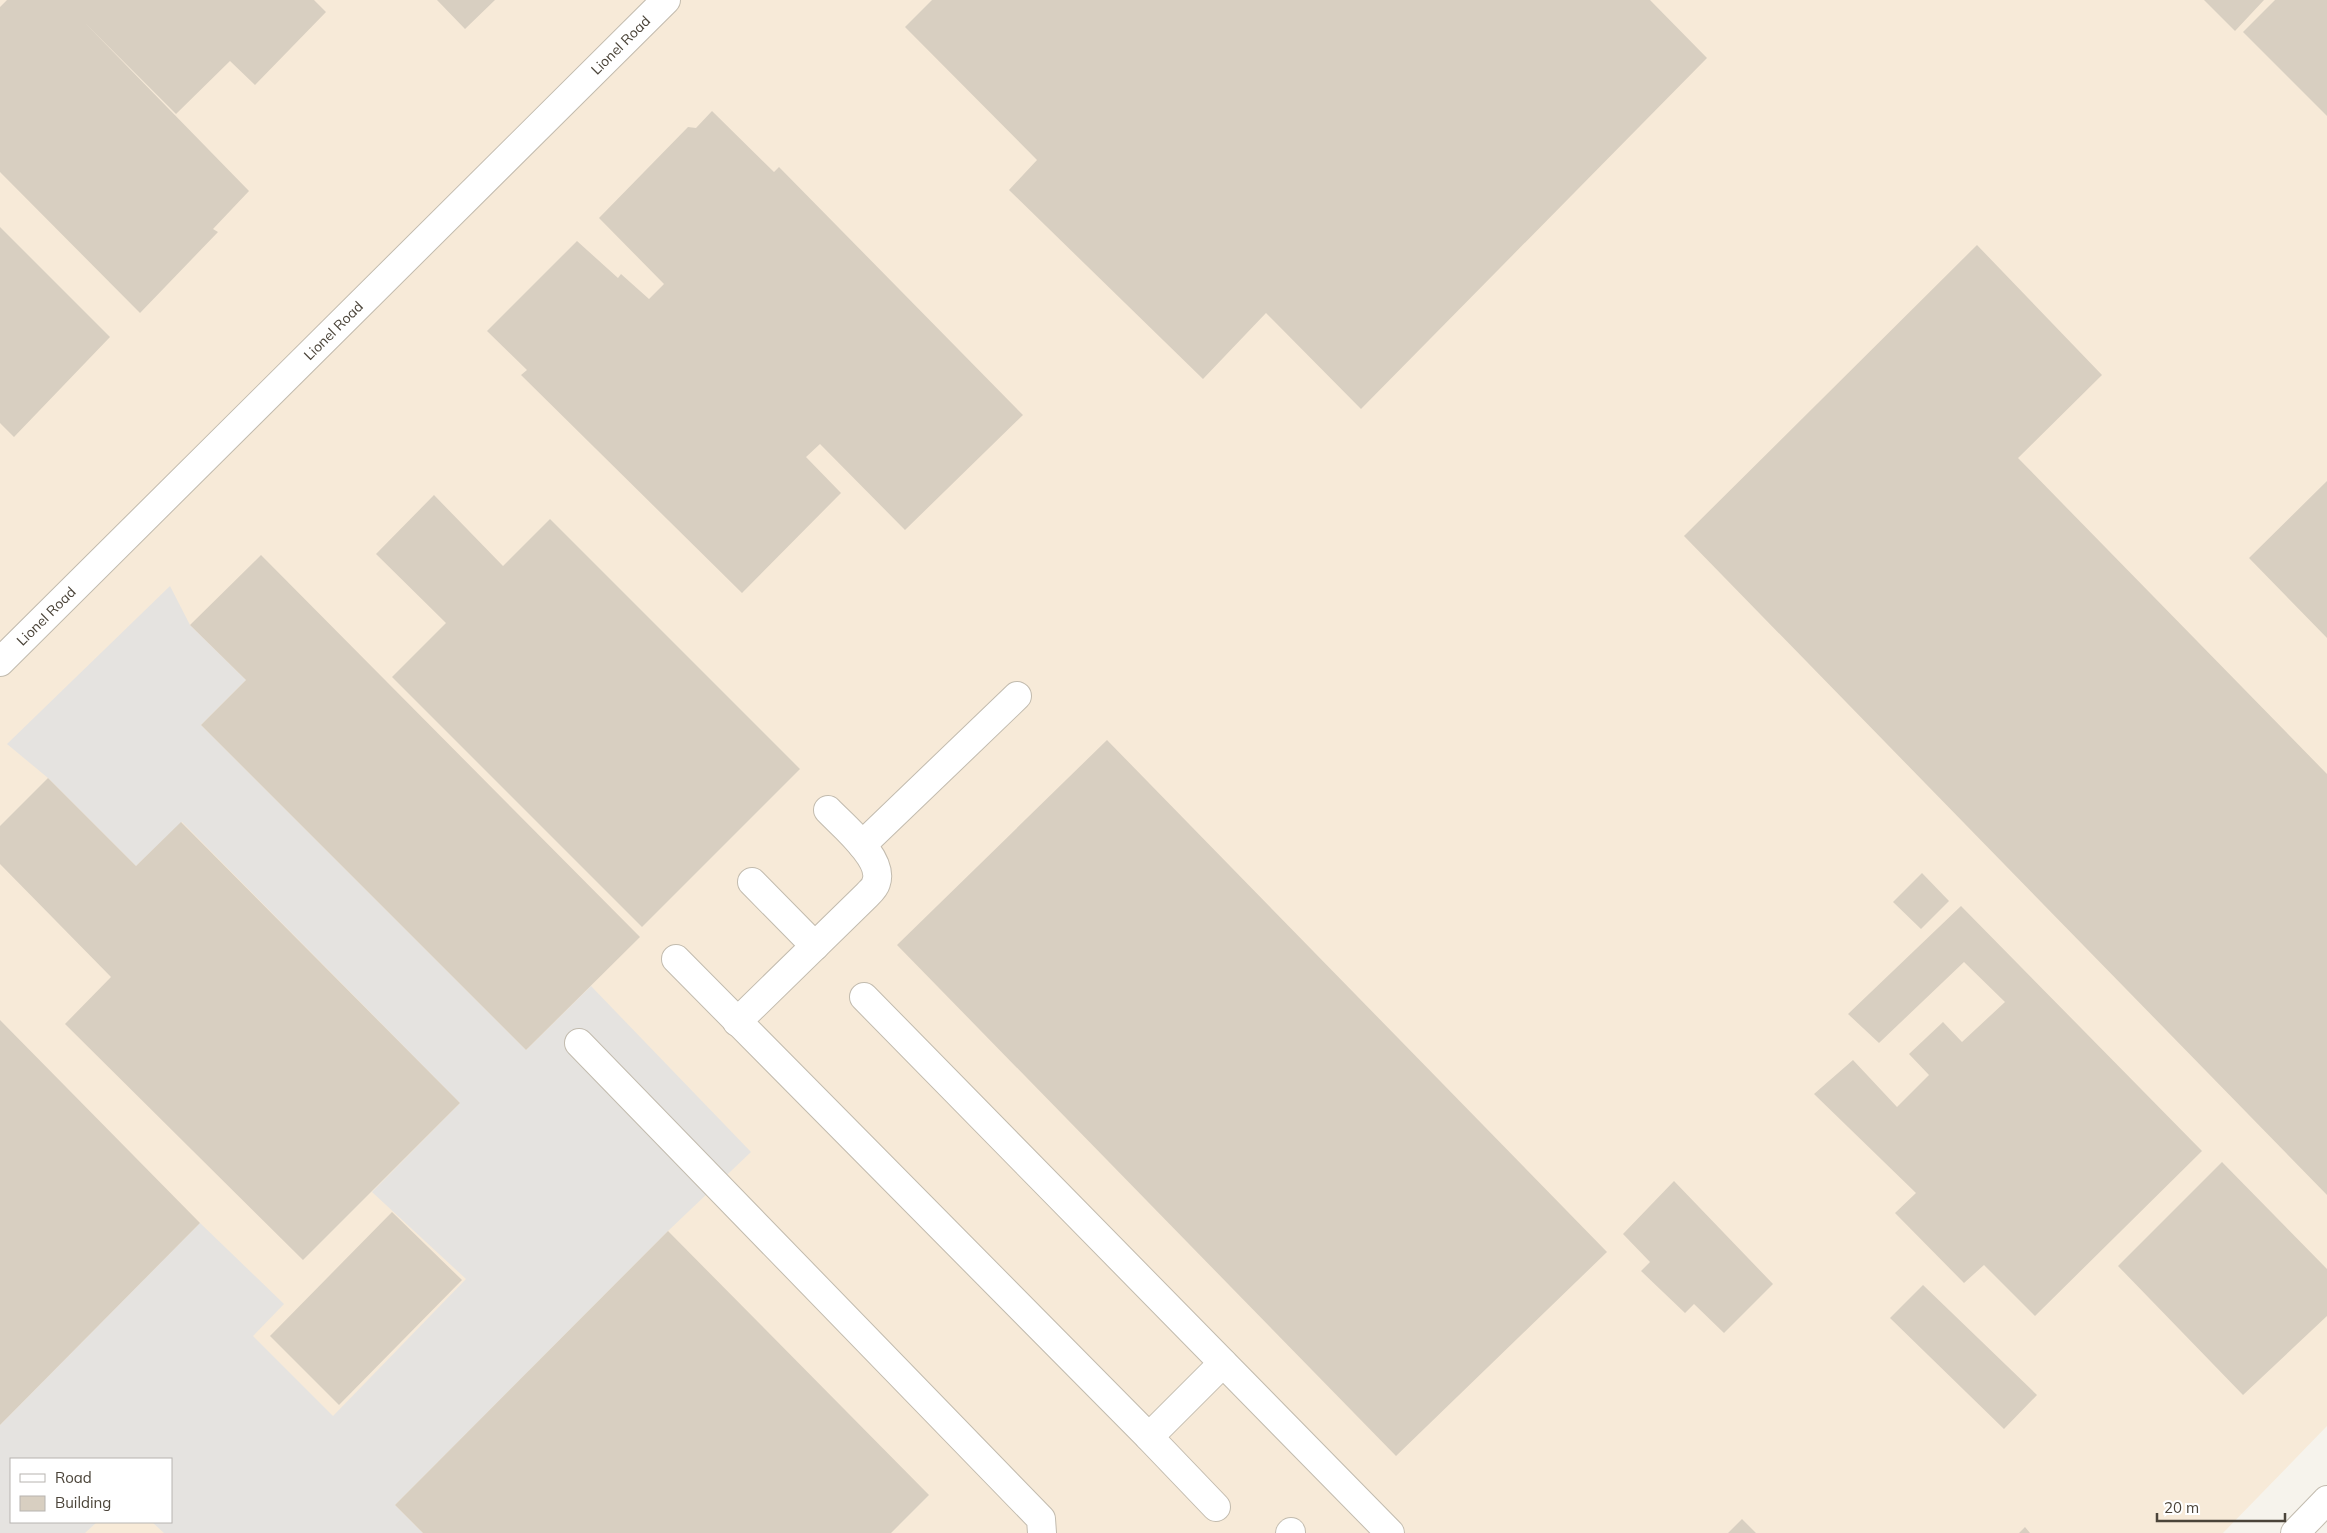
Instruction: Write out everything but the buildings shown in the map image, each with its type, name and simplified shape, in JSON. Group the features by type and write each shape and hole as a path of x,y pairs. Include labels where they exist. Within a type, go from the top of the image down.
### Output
{"street":[{"name":"Lionel Road","path":"0,662 666,0"},
{"path":"862,845 1017,696"},
{"path":"737,1022 867,895 877,882 877,867 870,854 828,810"},
{"path":"752,882 815,946"},
{"path":"676,959 1150,1437 1216,1507"},
{"path":"864,997 1390,1533"},
{"path":"579,1043 1041,1519 1042,1533"},
{"path":"1150,1437 1223,1363"},
{"path":"2295,1533 2327,1500"}],"shaded area":[{"path":"0,0 2327,0 2327,1426 2223,1533 0,1533"},
{"path":"170,586 190,625 246,680 201,725 526,1050 591,986 751,1152 668,1231 395,1505 423,1533 164,1533 153,1523 172,1523 172,1458 10,1458 10,1523 96,1523 85,1533 0,1533 0,1425 200,1223 284,1304 253,1336 333,1416 466,1279 372,1192 460,1103 182,822 136,866 48,778 7,744"}]}
